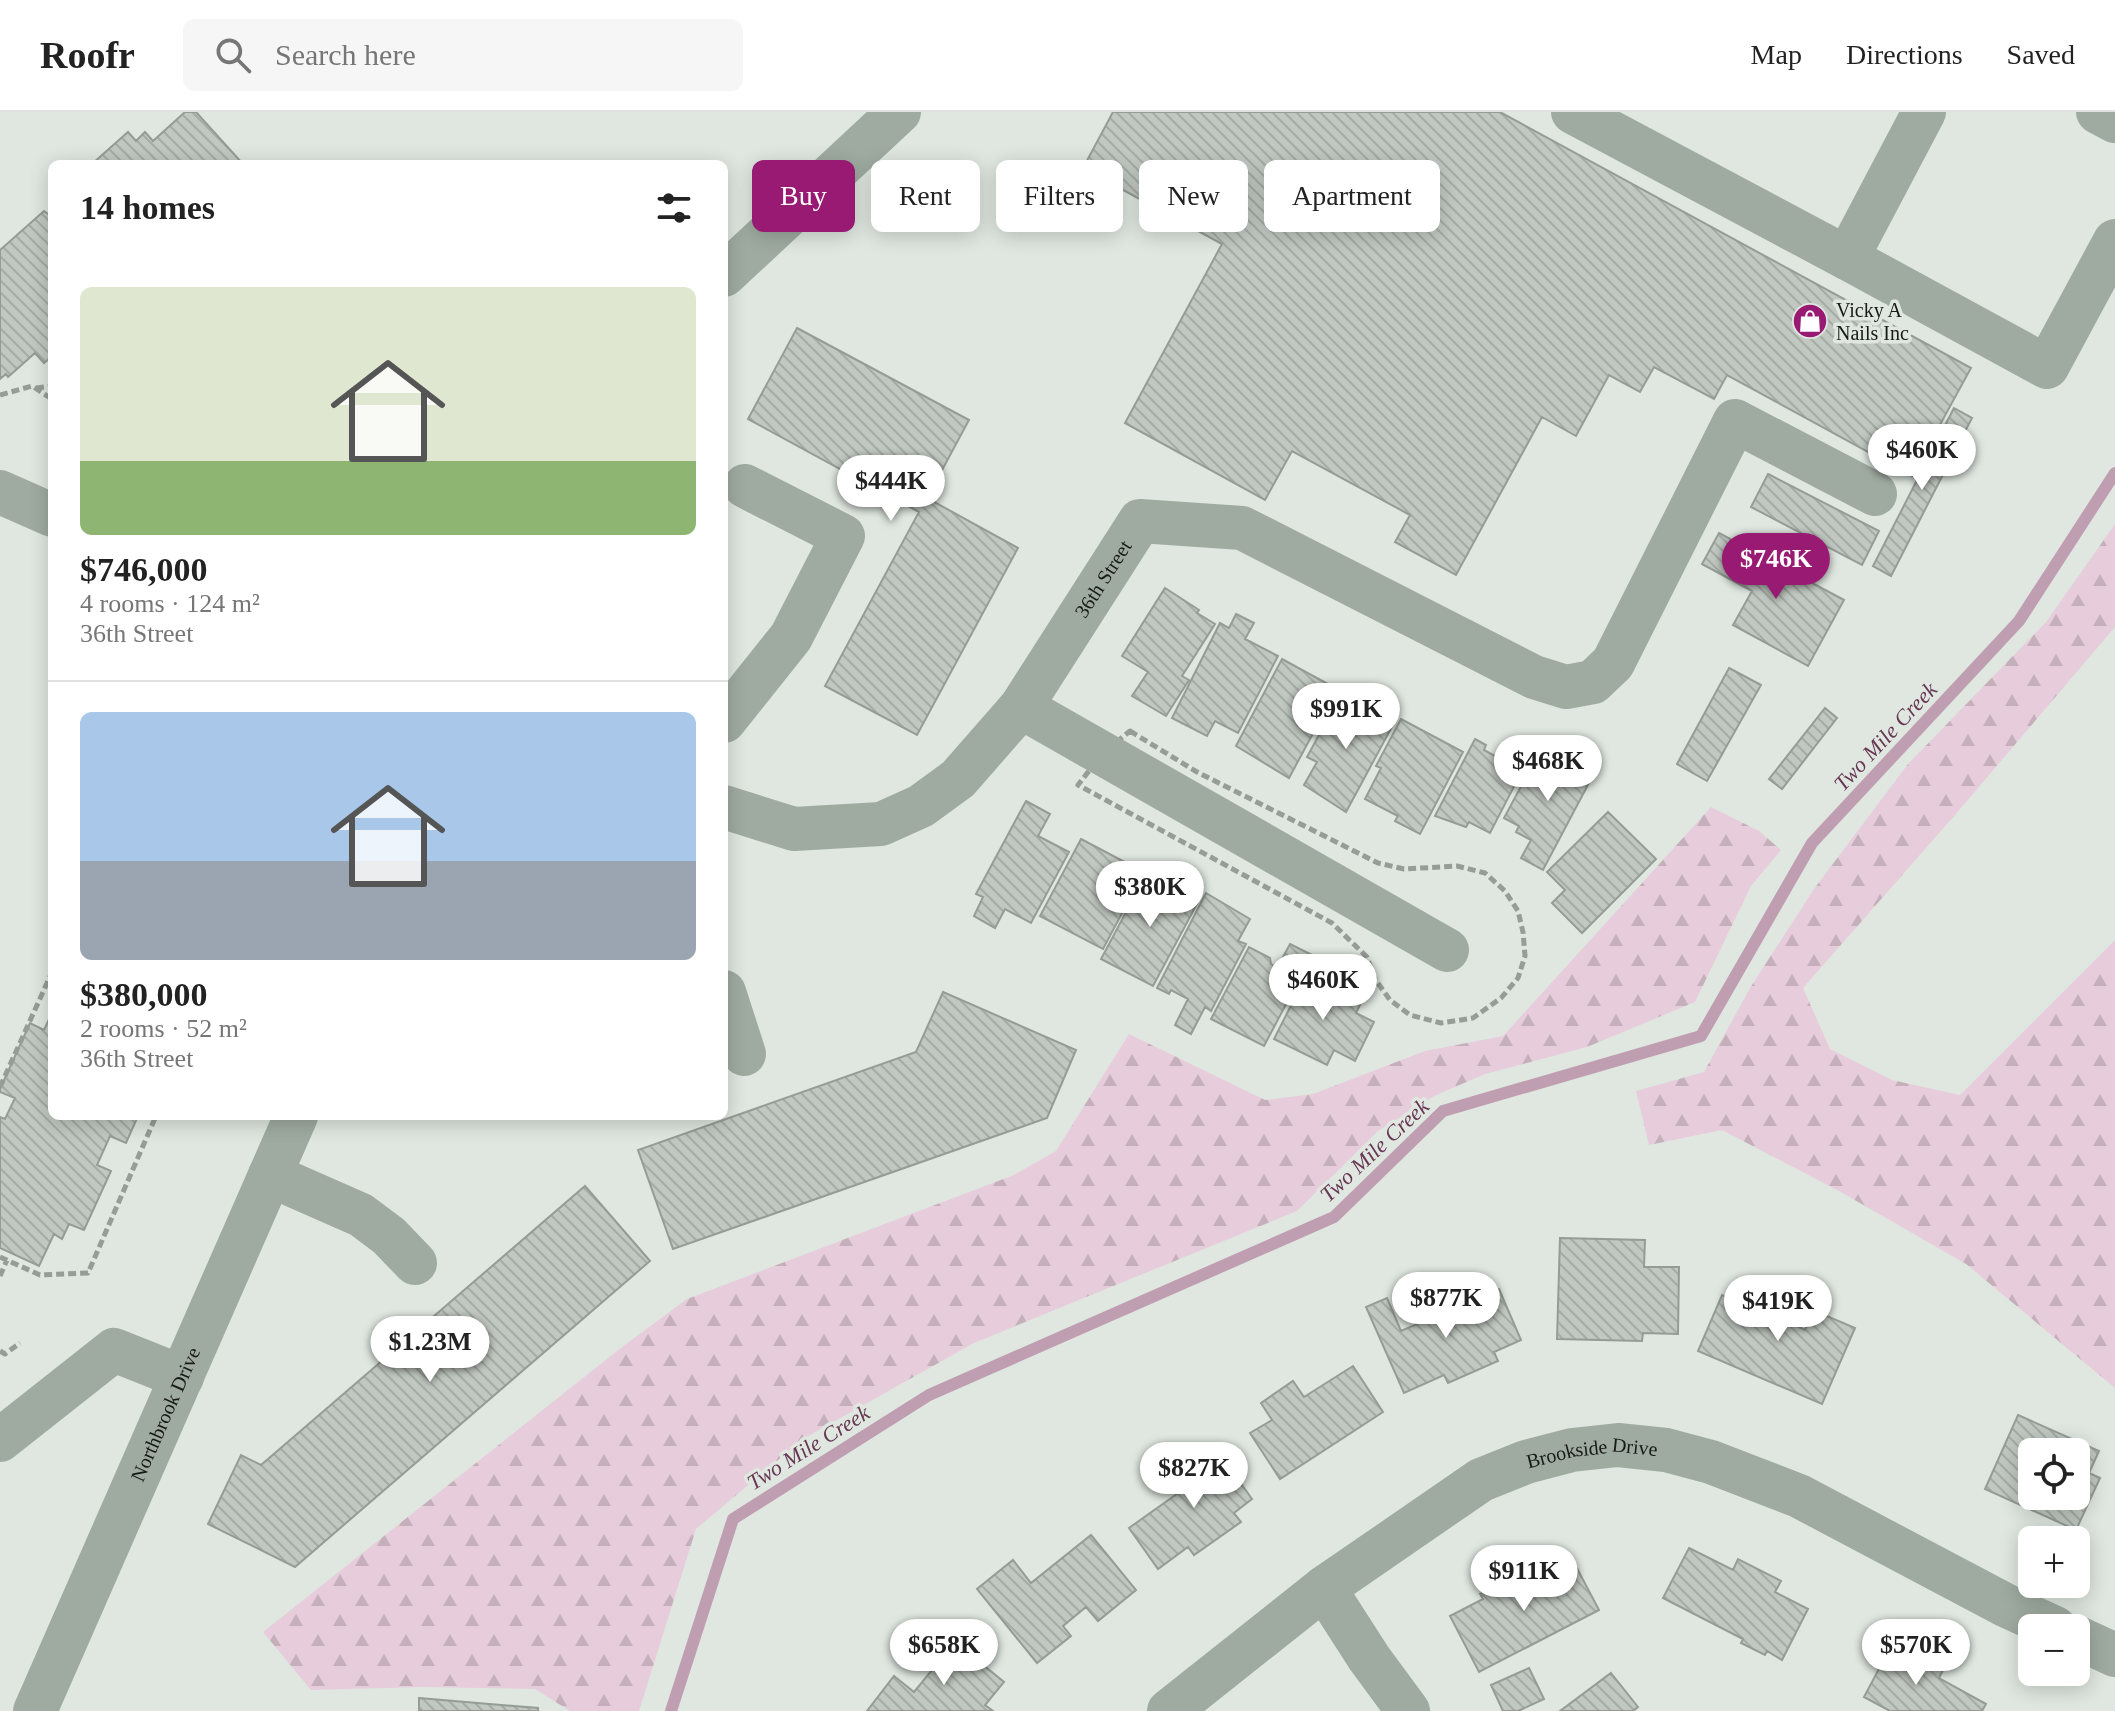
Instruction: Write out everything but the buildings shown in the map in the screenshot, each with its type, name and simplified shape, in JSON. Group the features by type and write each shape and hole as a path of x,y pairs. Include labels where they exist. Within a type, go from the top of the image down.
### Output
{"street":[{"path":"728,271 899,112"},
{"path":"1573,112 2047,367 2115,241"},
{"path":"1847,258 1924,112"},
{"path":"2098,112 2115,121"},
{"name":"36th Street","path":"728,808 794,829 881,824 921,806 958,779 1021,707 1140,521 1242,528 1534,677 1566,687 1593,682 1613,663 1735,421 1875,494"},
{"path":"728,716 791,637 843,536 745,486"},
{"path":"0,492 48,513"},
{"path":"1021,707 1447,950"},
{"path":"728,1004 744,1054"},
{"name":"Northbrook Drive","path":"35,1711 294,1120"},
{"path":"270,1175 361,1215 389,1236 415,1263"},
{"path":"0,1440 114,1350 182,1377"},
{"name":"Brookside Drive","path":"1169,1711 1324,1588 1481,1480 1526,1462 1572,1450 1618,1445 1666,1450 1711,1462 1799,1496 2024,1614"},
{"path":"1324,1588 1408,1711"},
{"path":"2090,1643 2115,1655"}],"path":[{"path":"0,395 32,386 48,397"},
{"path":"35,389 48,387"},
{"path":"0,1087 48,981"},
{"path":"0,1257 40,1275 88,1273 154,1120"},
{"path":"0,1276 7,1260"},
{"path":"2,1355 20,1343"}],"green space":[{"path":"2115,524 2115,627 1803,988 1830,1049 1892,1080 1960,1095 2115,940 2115,1388 1966,1264 1839,1191 1722,1130 1649,1145 1636,1091 1704,1072 1750,988 1814,889 1908,764 2046,622"},
{"path":"1711,807 1759,831 1781,850 1751,886 1695,1002 1587,1047 1485,1074 1434,1096 1378,1131 1297,1211 974,1343 803,1439 696,1529 639,1711 570,1711 535,1689 422,1687 311,1690 263,1632 687,1299 1014,1175 1056,1151 1129,1034 1265,1100 1313,1094 1425,1051 1503,1036"}],"waterway":[{"name":"Two Mile Creek","path":"671,1711 733,1519 929,1395 1334,1217 1443,1111 1701,1036 1812,843 2019,621 2115,473"}],"place":[{"name":"Vicky A Nails Inc","path":"1810,321"}]}
